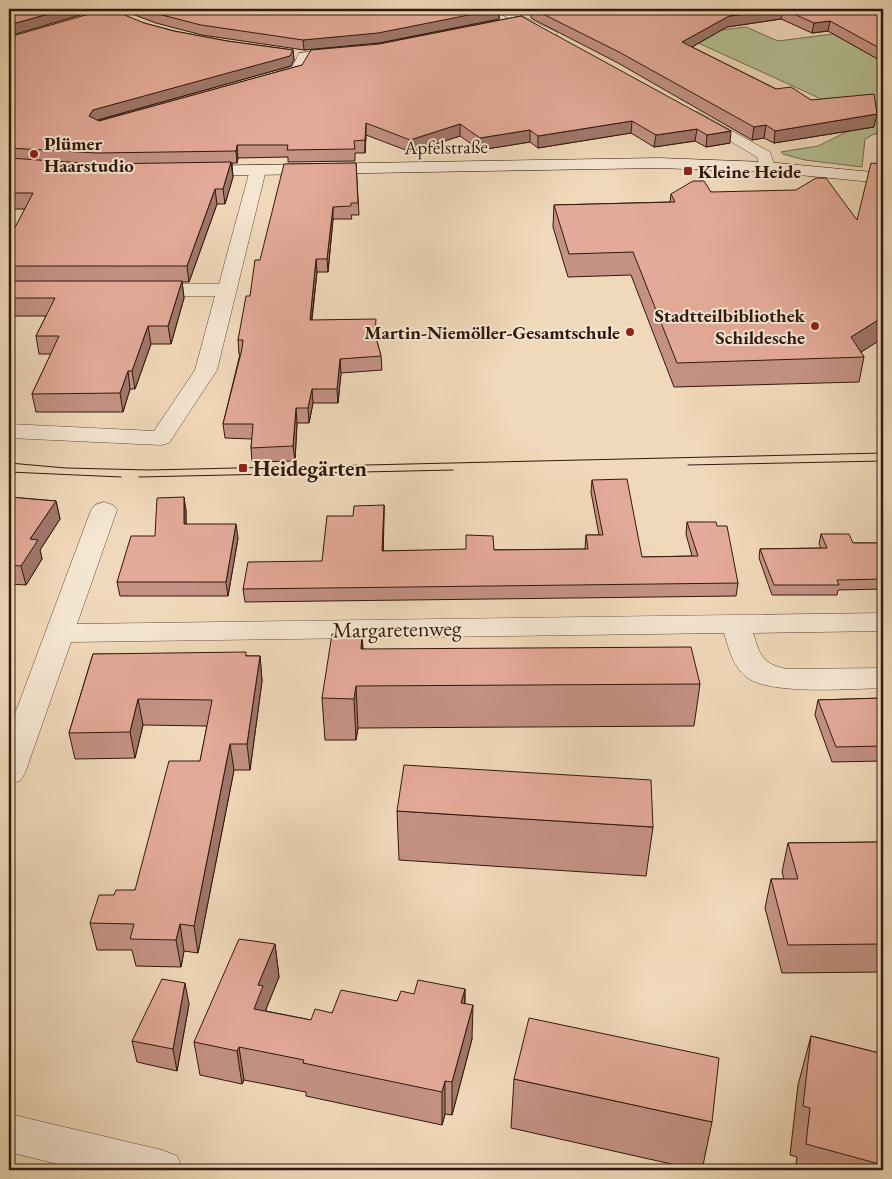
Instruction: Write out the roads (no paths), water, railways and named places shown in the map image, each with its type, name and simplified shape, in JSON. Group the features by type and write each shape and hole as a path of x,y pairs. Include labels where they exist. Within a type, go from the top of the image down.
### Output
{"street":[{"path":"498,9 524,20 564,42"},
{"path":"497,25 524,20"},
{"path":"260,82 297,71 303,63 299,55 358,52"},
{"path":"683,108 764,155 767,167"},
{"name":"Apfelstraße","path":"179,171 659,163 767,167 883,178"},
{"path":"9,430 161,438 206,370 258,170"},
{"path":"131,290 228,290"},
{"path":"9,773 104,510"},
{"name":"Margaretenweg","path":"58,633 883,622"},
{"path":"736,625 746,658 762,674 787,679 883,678"},
{"path":"9,1133 162,1170"}],"tram line":[{"path":"9,463 66,468 150,470 883,453"},
{"path":"688,465 883,461"},
{"path":"139,477 453,470"},
{"path":"9,472 121,477"}],"place":[{"name":"Plümer Haarstudio","path":"34,154"},
{"name":"Kleine Heide","path":"688,171"},
{"name":"Stadtteilbibliothek Schildesche","path":"815,326"},
{"name":"Martin-Niemöller-Gesamtschule","path":"630,332"},
{"name":"Heidegärten","path":"243,468"}]}
